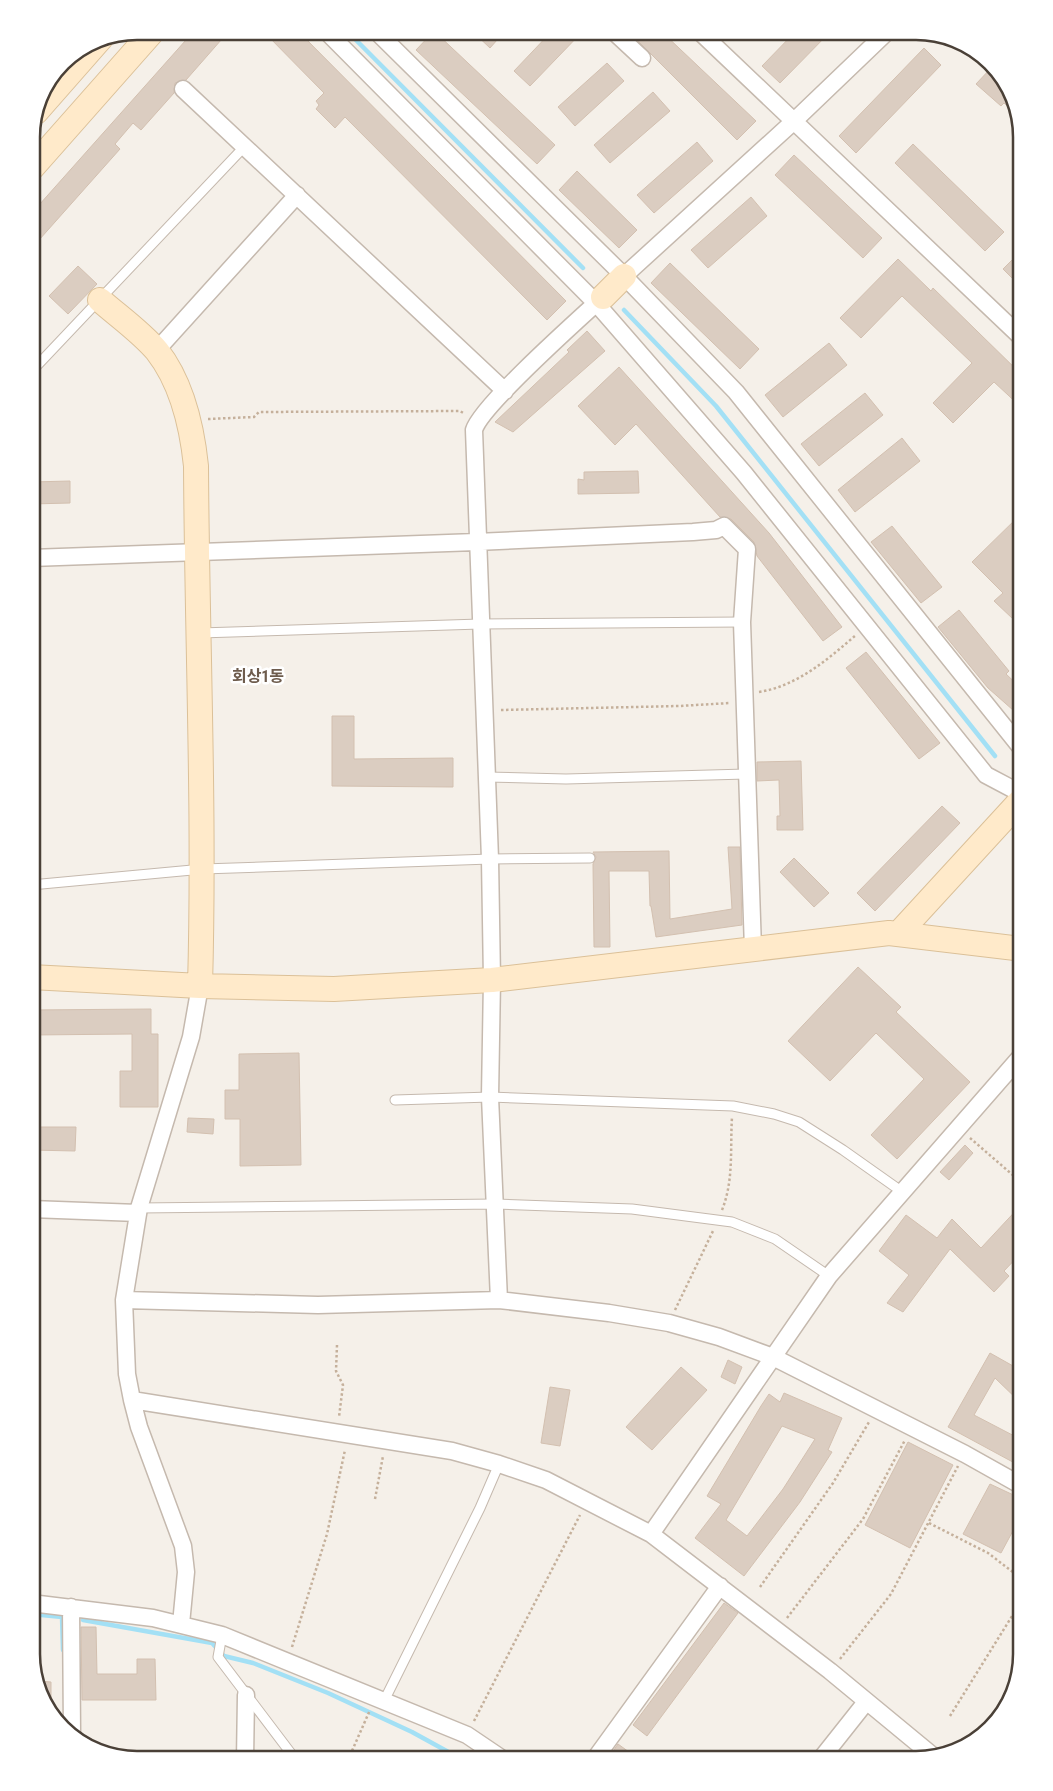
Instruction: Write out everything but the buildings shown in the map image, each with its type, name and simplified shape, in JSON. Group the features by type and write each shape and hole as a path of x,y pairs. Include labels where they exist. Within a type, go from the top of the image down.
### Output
{"street":[{"path":"40,159 145,40"},
{"path":"335,40 600,300 744,473 986,775 1013,789"},
{"path":"385,40 624,276 736,392 1013,738"},
{"path":"623,40 642,58"},
{"path":"708,40 1013,330"},
{"path":"499,1300 490,1096 492,980 490,859 476,542 474,440 476,422 505,391 624,276 793,122 880,40"},
{"path":"48,99 86,55"},
{"path":"184,89 505,391"},
{"path":"156,351 297,195"},
{"path":"100,300 156,351 169,372 188,420 196,466 203,869 200,986 191,1037 138,1211 124,1300 127,1374 132,1400 139,1427 183,1546 186,1572 181,1624"},
{"path":"40,558 693,532 716,530 724,526 747,549 742,622 753,949"},
{"path":"899,933 1013,809"},
{"path":"40,977 200,986 334,989 492,980 899,933 1013,948"},
{"path":"651,1534 829,1276 1013,1065"},
{"path":"40,1209 138,1211"},
{"path":"124,1300 318,1305 499,1300 609,1313 669,1323 719,1337 773,1357 965,1454 1013,1481"},
{"path":"132,1400 342,1435 452,1451 546,1480 651,1534 830,1671 926,1750"},
{"path":"601,1751 720,1586"},
{"path":"40,1604 181,1624 222,1635 467,1735 491,1751"},
{"path":"71,1607 72,1726"},
{"path":"245,1751 246,1695"},
{"path":"827,1751 866,1702"}],"lane":[{"path":"40,363 245,146"},
{"path":"200,633 480,624 742,622"},
{"path":"486,778 566,779 746,774"},
{"path":"40,884 203,869 490,859 590,858"},
{"path":"395,1100 490,1096 733,1106 774,1114 806,1127 901,1192"},
{"path":"138,1211 496,1204 632,1209 732,1222 775,1239 829,1276"},
{"path":"380,1700 480,1508 499,1464"},
{"path":"222,1635 218,1657 289,1751"}],"path":[{"path":"188,420 254,417 260,412 460,411 476,422"},
{"path":"482,711 679,706 744,697 791,682 827,659 867,626"},
{"path":"958,1127 1013,1175"},
{"path":"288,1662 327,1534 342,1435 343,1385 336,1371 337,1346"},
{"path":"760,1587 833,1483 876,1409"},
{"path":"777,1632 863,1519 912,1427"},
{"path":"375,1499 386,1441"},
{"path":"830,1671 891,1594 965,1454"},
{"path":"467,1735 587,1500"},
{"path":"929,1523 988,1553 1013,1572"},
{"path":"950,1716 1013,1614"},
{"path":"353,1751 380,1700"}],"waterway":[{"path":"356,40 583,268"},
{"path":"624,310 716,406 995,756"},
{"path":"40,1615 62,1617 63,1650"},
{"path":"83,1620 212,1643 224,1656 253,1663 328,1693 412,1732 447,1751"}],"district":[{"name":"회상1동","path":"258,676"}]}
